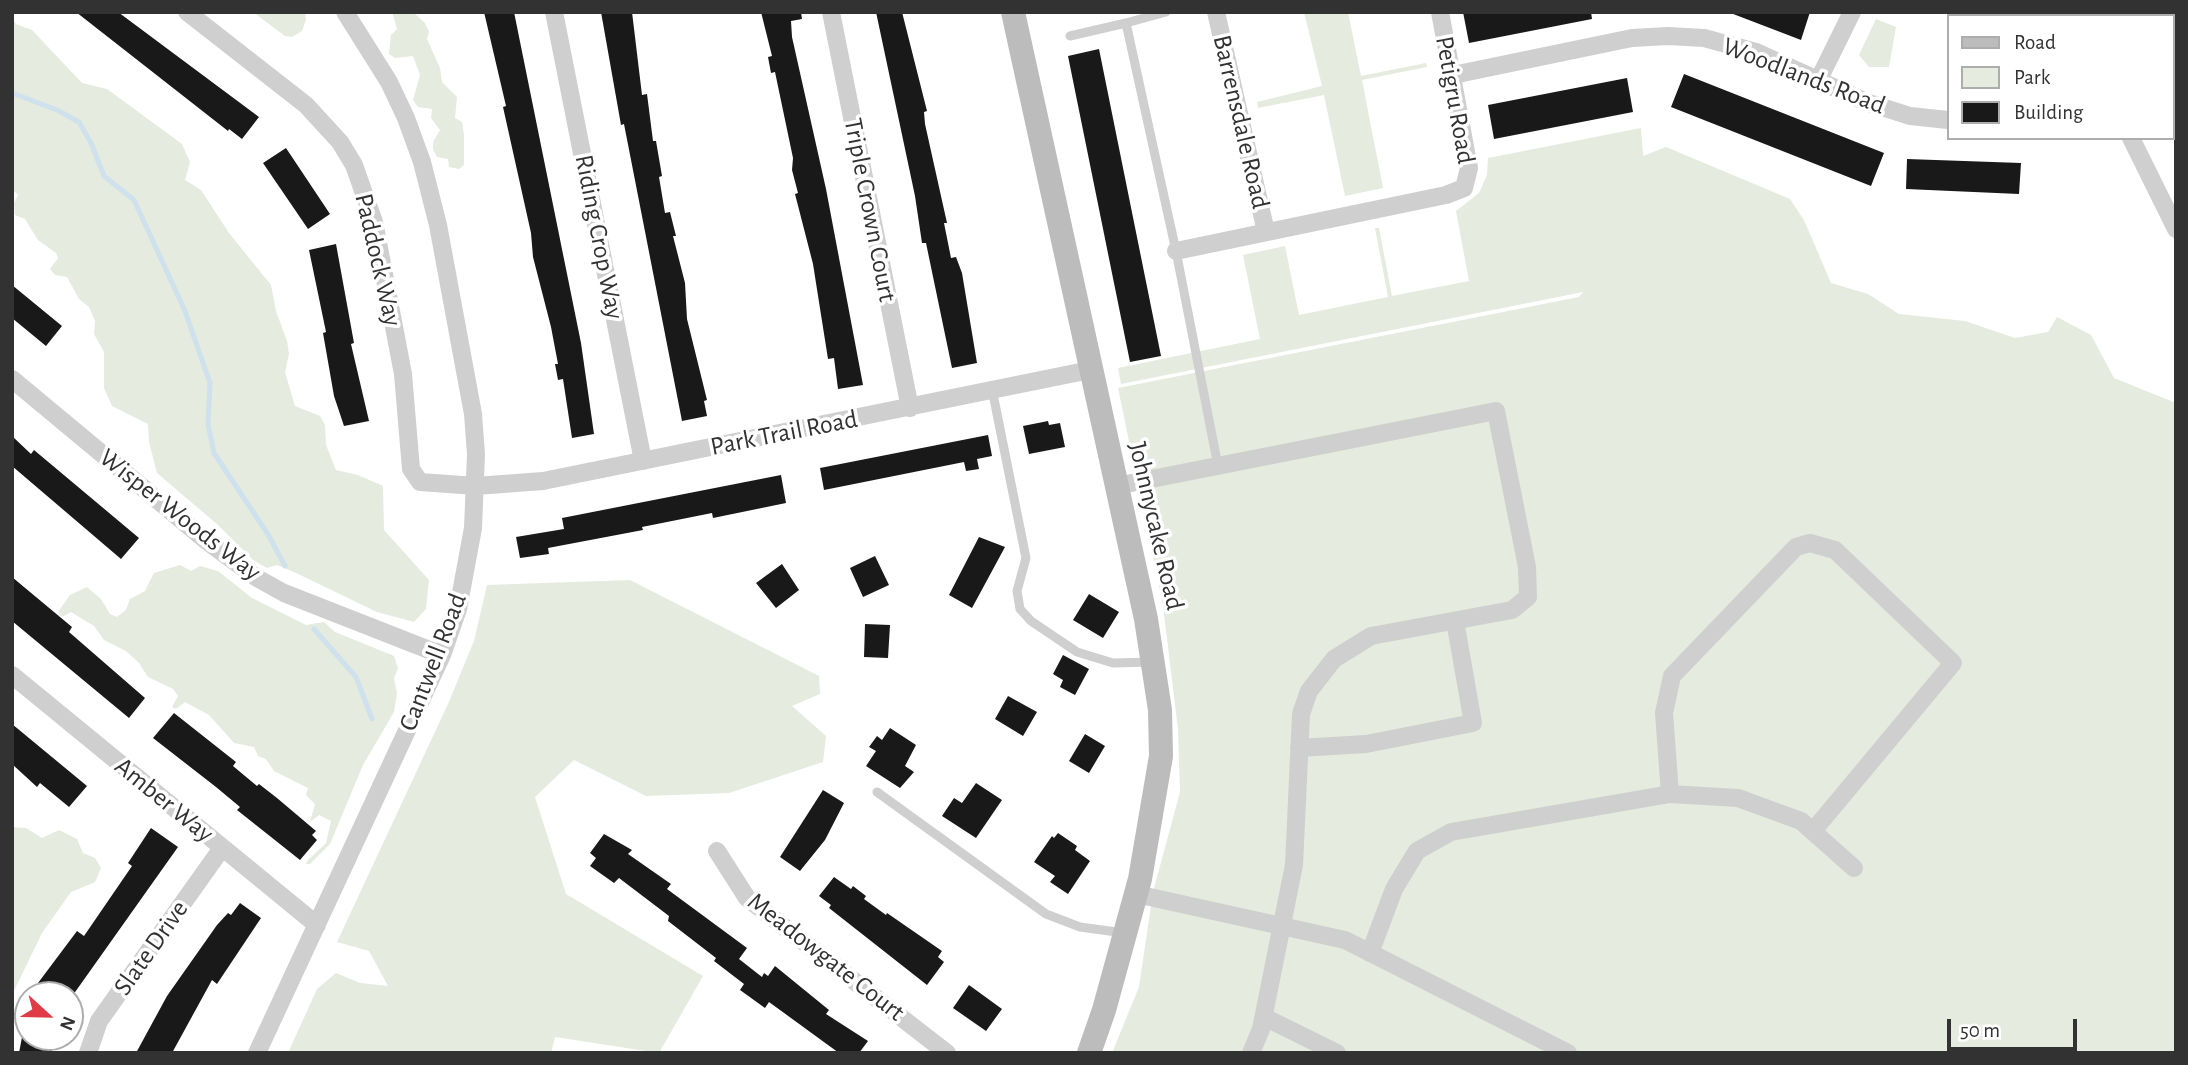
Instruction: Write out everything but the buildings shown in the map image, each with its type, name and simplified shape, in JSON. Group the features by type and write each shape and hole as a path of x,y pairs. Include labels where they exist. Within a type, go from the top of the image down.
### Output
{"street":[{"name":"Paddock Way","path":"187,12 306,105 340,142 354,165 374,222 403,374 415,478 428,484 476,486"},
{"name":"Cantwell Road","path":"257,1053 442,655 467,570 476,486 473,414 438,225 422,162 406,118 388,82 345,12"},
{"name":"Riding Crop Way","path":"554,12 643,461"},
{"name":"Triple Crown Court","path":"831,12 910,408"},
{"name":"Johnnycake Road","path":"1013,12 1154,662 1160,710 1161,757 1154,811 1126,934 1088,1053"},
{"name":"Barrensdale Road","path":"1216,12 1266,232"},
{"name":"Petigru Road","path":"1266,232 1446,195 1464,188 1469,168 1440,12"},
{"path":"1819,79 1852,12"},
{"name":"Woodlands Road","path":"1453,75 1632,38 1668,36 1731,44 1819,79 1866,102 1910,116 1946,120"},
{"path":"2132,140 2176,229"},
{"path":"1176,250 1266,232"},
{"name":"Park Trail Road","path":"476,486 543,481 1090,370"},
{"name":"Wisper Woods Way","path":"12,379 217,549 257,578 284,593 442,655"},
{"path":"1116,486 1496,411 1527,568 1528,597 1512,610 1371,636 1334,659 1309,691 1301,714 1294,865 1280,925 1264,1017 1251,1053"},
{"path":"1670,794 1664,713 1672,676 1796,547 1810,543 1835,550 1954,663 1812,831"},
{"path":"1299,748 1366,744 1473,723 1455,621"},
{"name":"Amber Way","path":"12,675 317,925"},
{"path":"1370,953 1394,889 1417,852 1451,832 1670,794 1738,799 1801,821 1854,868"},
{"name":"Slate Drive","path":"88,1053 99,1021 222,848"},
{"name":"Meadowgate Court","path":"717,851 747,898 947,1053"},
{"path":"1136,894 1345,940 1568,1053"},
{"path":"1264,1017 1337,1053"}],"lane":[{"path":"1070,36 1166,12"},
{"path":"1125,23 1176,250 1218,466"},
{"path":"992,389 1026,558 1017,591 1020,609 1031,621 1077,652 1112,663 1154,662"},
{"path":"877,792 1046,915 1080,927 1126,934"}],"green space":[{"path":"253,12 305,12 306,20 302,31 292,37 285,36"},
{"path":"392,12 413,12 425,23 429,32 427,39 440,68 442,82 457,97 455,118 462,122 464,135 464,165 459,169 449,167 448,159 437,157 433,142 440,130 431,118 432,109 418,107 413,100 420,75 413,56 395,58 389,54 391,35 397,29"},
{"path":"1304,12 1348,12 1361,76 1426,63 1427,67 1362,80 1383,188 1345,196 1324,95 1258,108 1257,102 1322,86"},
{"path":"12,18 16,24 32,30 82,83 107,89 182,144 190,162 185,180 201,190 229,233 271,285 276,311 287,341 289,354 285,372 295,406 320,416 325,425 326,445 336,470 358,475 383,486 384,530 429,580 426,609 414,622 377,612 277,565 267,568 253,560 218,525 157,473 149,442 148,424 112,406 104,388 104,352 94,334 95,321 89,307 79,299 67,277 55,275 50,269 58,258 56,253 38,240 25,219 15,215 14,203 18,195 12,189"},
{"path":"1876,19 1896,27 1889,67 1869,67 1859,55"},
{"path":"1641,128 1643,156 1666,147 1790,199 1804,220 1831,283 1868,294 1899,314 1965,321 2015,338 2048,332 2057,317 2091,335 2114,378 2176,403 2176,1053 1112,1053 1139,987 1153,892 1180,792 1178,729 1163,606 1118,388 1579,297 1583,292 1121,384 1118,368 1260,339 1243,255 1285,246 1299,315 1388,297 1375,228 1379,228 1392,296 1469,281 1456,211 1479,193 1487,175 1488,158"},
{"path":"180,565 191,571 200,566 218,571 252,598 306,625 324,622 335,632 394,656 398,668 394,678 397,693 394,712 363,765 330,844 310,864 306,864 308,860 326,843 331,821 319,815 310,822 315,804 306,795 308,788 274,771 266,759 258,756 254,747 234,743 209,715 185,702 176,709 172,707 178,696 173,689 148,677 139,663 126,651 104,640 94,626 71,612 62,617 58,612 70,595 87,587 101,599 110,614 117,617 126,610 130,599 145,591 154,573"},
{"path":"630,580 819,676 820,694 792,706 826,736 823,762 729,793 646,796 574,760 535,797 566,894 703,976 659,1053 555,1037 551,1053 288,1053 317,989 336,973 360,983 388,986 369,951 337,942 448,704 474,641 487,585"},
{"path":"12,827 26,828 42,838 59,830 77,839 83,853 95,858 101,868 95,882 71,892 42,933 19,981 14,981 12,995"}],"waterway":[{"path":"12,93 57,110 79,122 104,176 134,200 185,311 210,383 208,424 214,453 269,536 285,566"},
{"path":"314,629 356,677 372,719"}]}
